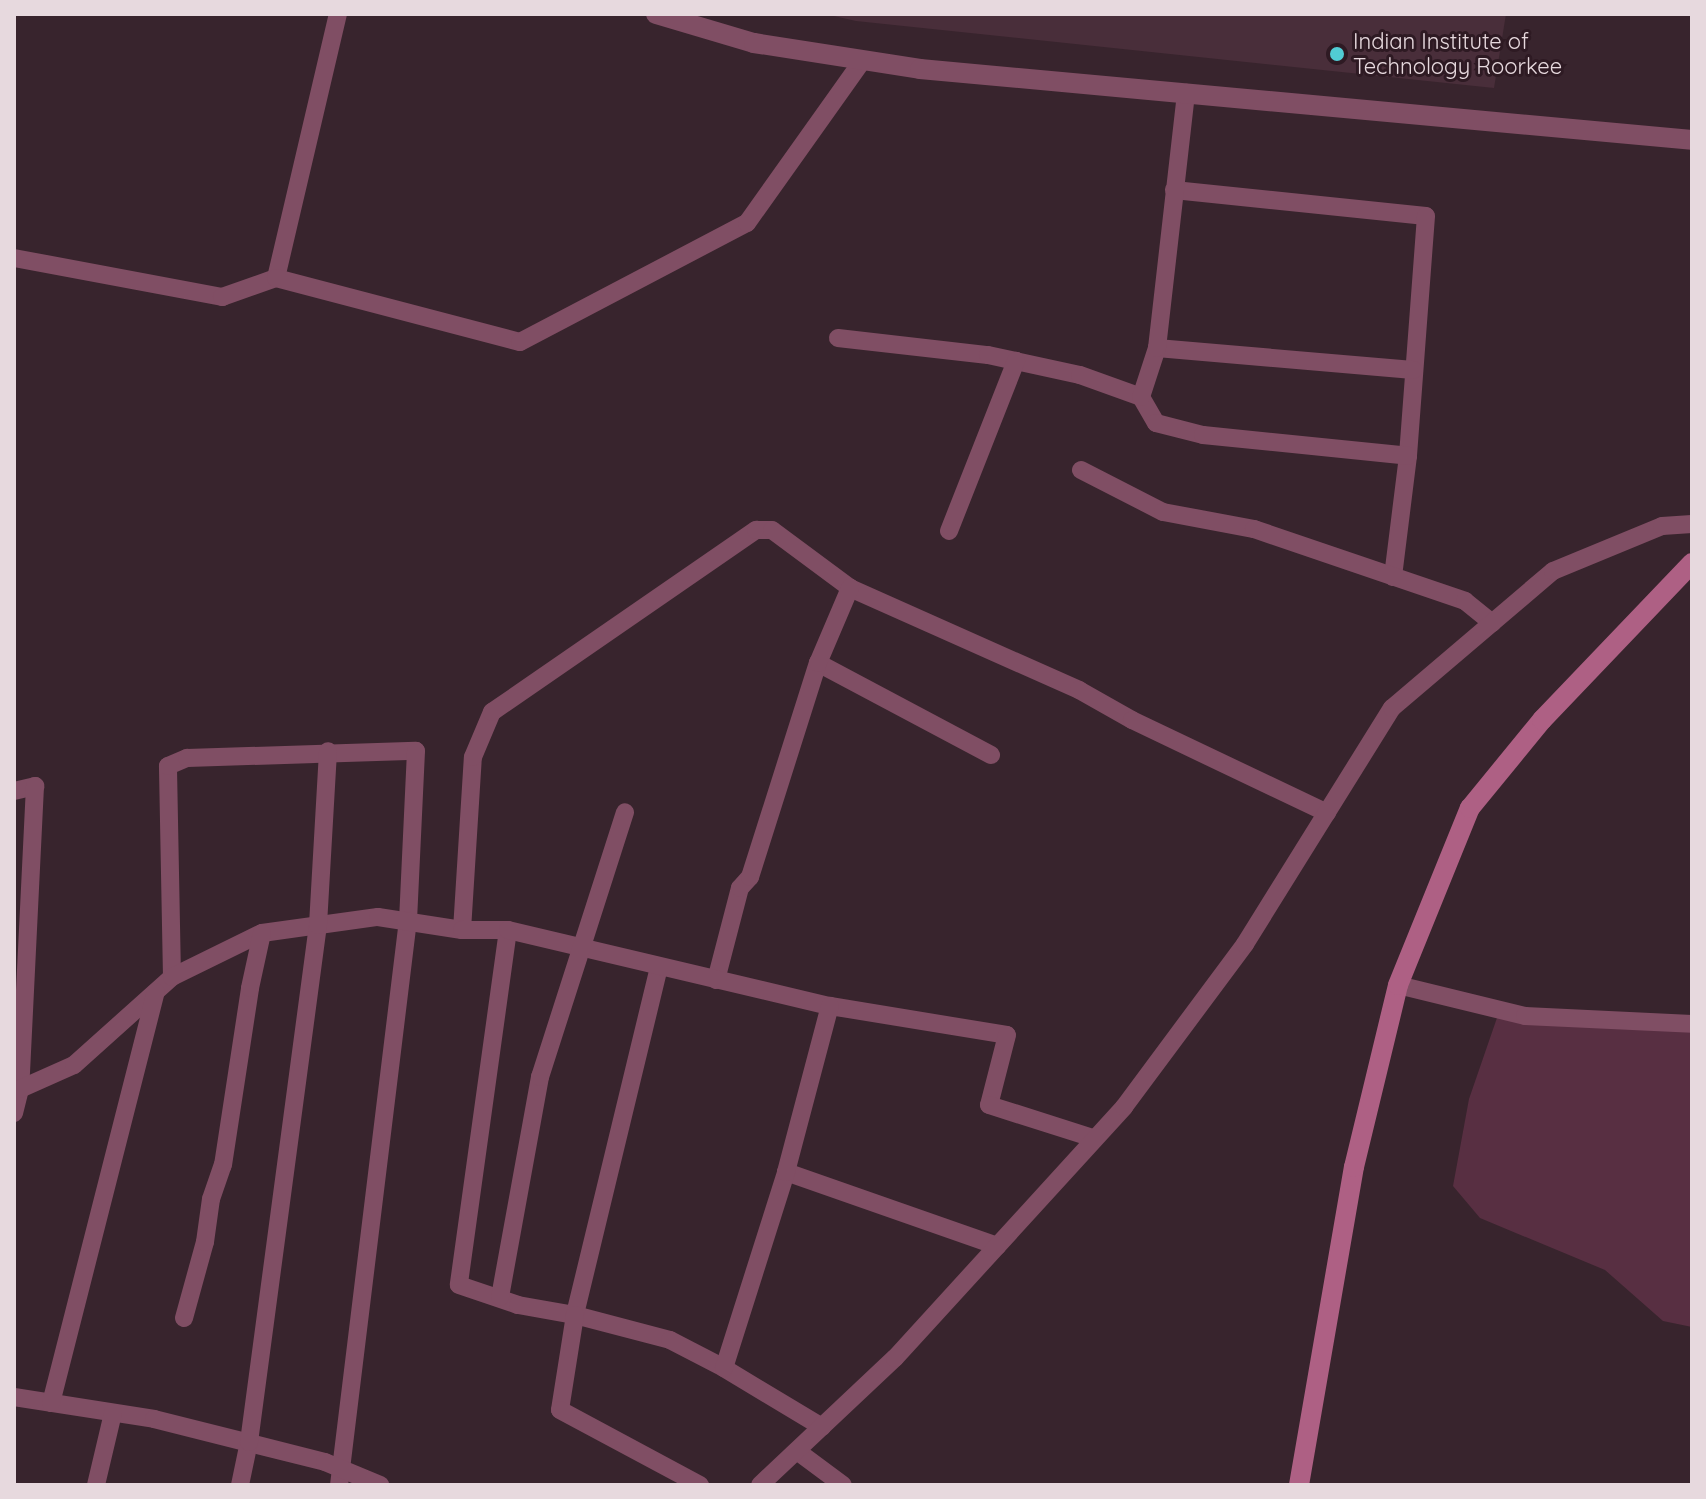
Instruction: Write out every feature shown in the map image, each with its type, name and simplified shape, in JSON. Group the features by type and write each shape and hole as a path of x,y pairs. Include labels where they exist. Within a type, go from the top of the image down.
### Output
{"main road":[{"path":"1299,1485 1354,1167 1398,985 1470,808 1542,720 1692,563"}],"street":[{"path":"276,278 338,14"},
{"path":"656,14 754,43 920,69 1692,140"},
{"path":"14,258 222,297 276,278 520,342 747,223 863,60"},
{"path":"1141,397 1157,348 1186,93"},
{"path":"1174,190 1426,216 1408,456 1393,577"},
{"path":"838,338 1016,361 1080,375 1141,397 1156,423 1203,435 1408,456"},
{"path":"1157,348 1413,370"},
{"path":"949,531 1016,361"},
{"path":"1081,470 1163,512 1254,529 1465,601 1492,623"},
{"path":"760,1485 895,1358 1124,1107 1245,944 1392,708 1553,571 1662,526 1692,524"},
{"path":"462,930 473,757 492,712 756,530 772,530 850,588 1079,690 1132,720 1327,813"},
{"path":"716,980 740,888 750,877 818,663 850,588"},
{"path":"818,663 991,755"},
{"path":"240,1485 249,1442 318,925 328,751"},
{"path":"172,977 168,766 187,758 328,751 416,751 408,920 339,1476"},
{"path":"14,791 35,786 14,1113"},
{"path":"500,1297 540,1077 579,947 625,812"},
{"path":"17,1089 74,1065 172,977 262,933 378,917 462,930 508,930 830,1006 1007,1035 989,1105 1093,1138"},
{"path":"508,930 459,1285 518,1305 575,1315 670,1340 724,1368 822,1427"},
{"path":"184,1318 205,1242 211,1199 223,1165 250,988 262,933"},
{"path":"659,967 575,1315 560,1410 700,1485"},
{"path":"1398,985 1525,1016 1692,1024"},
{"path":"51,1403 156,992"},
{"path":"724,1368 786,1172 830,1006"},
{"path":"786,1172 997,1246"},
{"path":"14,1397 113,1413 249,1442 339,1476 380,1485"},
{"path":"96,1485 113,1413"},
{"path":"797,1451 843,1485"}],"shaded area":[{"name":"Indian Institute of Technology Roorkee","path":"825,14 1506,14 1494,88 856,21"},
{"path":"1499,1012 1692,1024 1692,1327 1663,1321 1605,1270 1480,1218 1453,1186 1469,1099"}],"place":[{"name":"Indian Institute of Technology Roorkee","path":"1337,54"}]}
